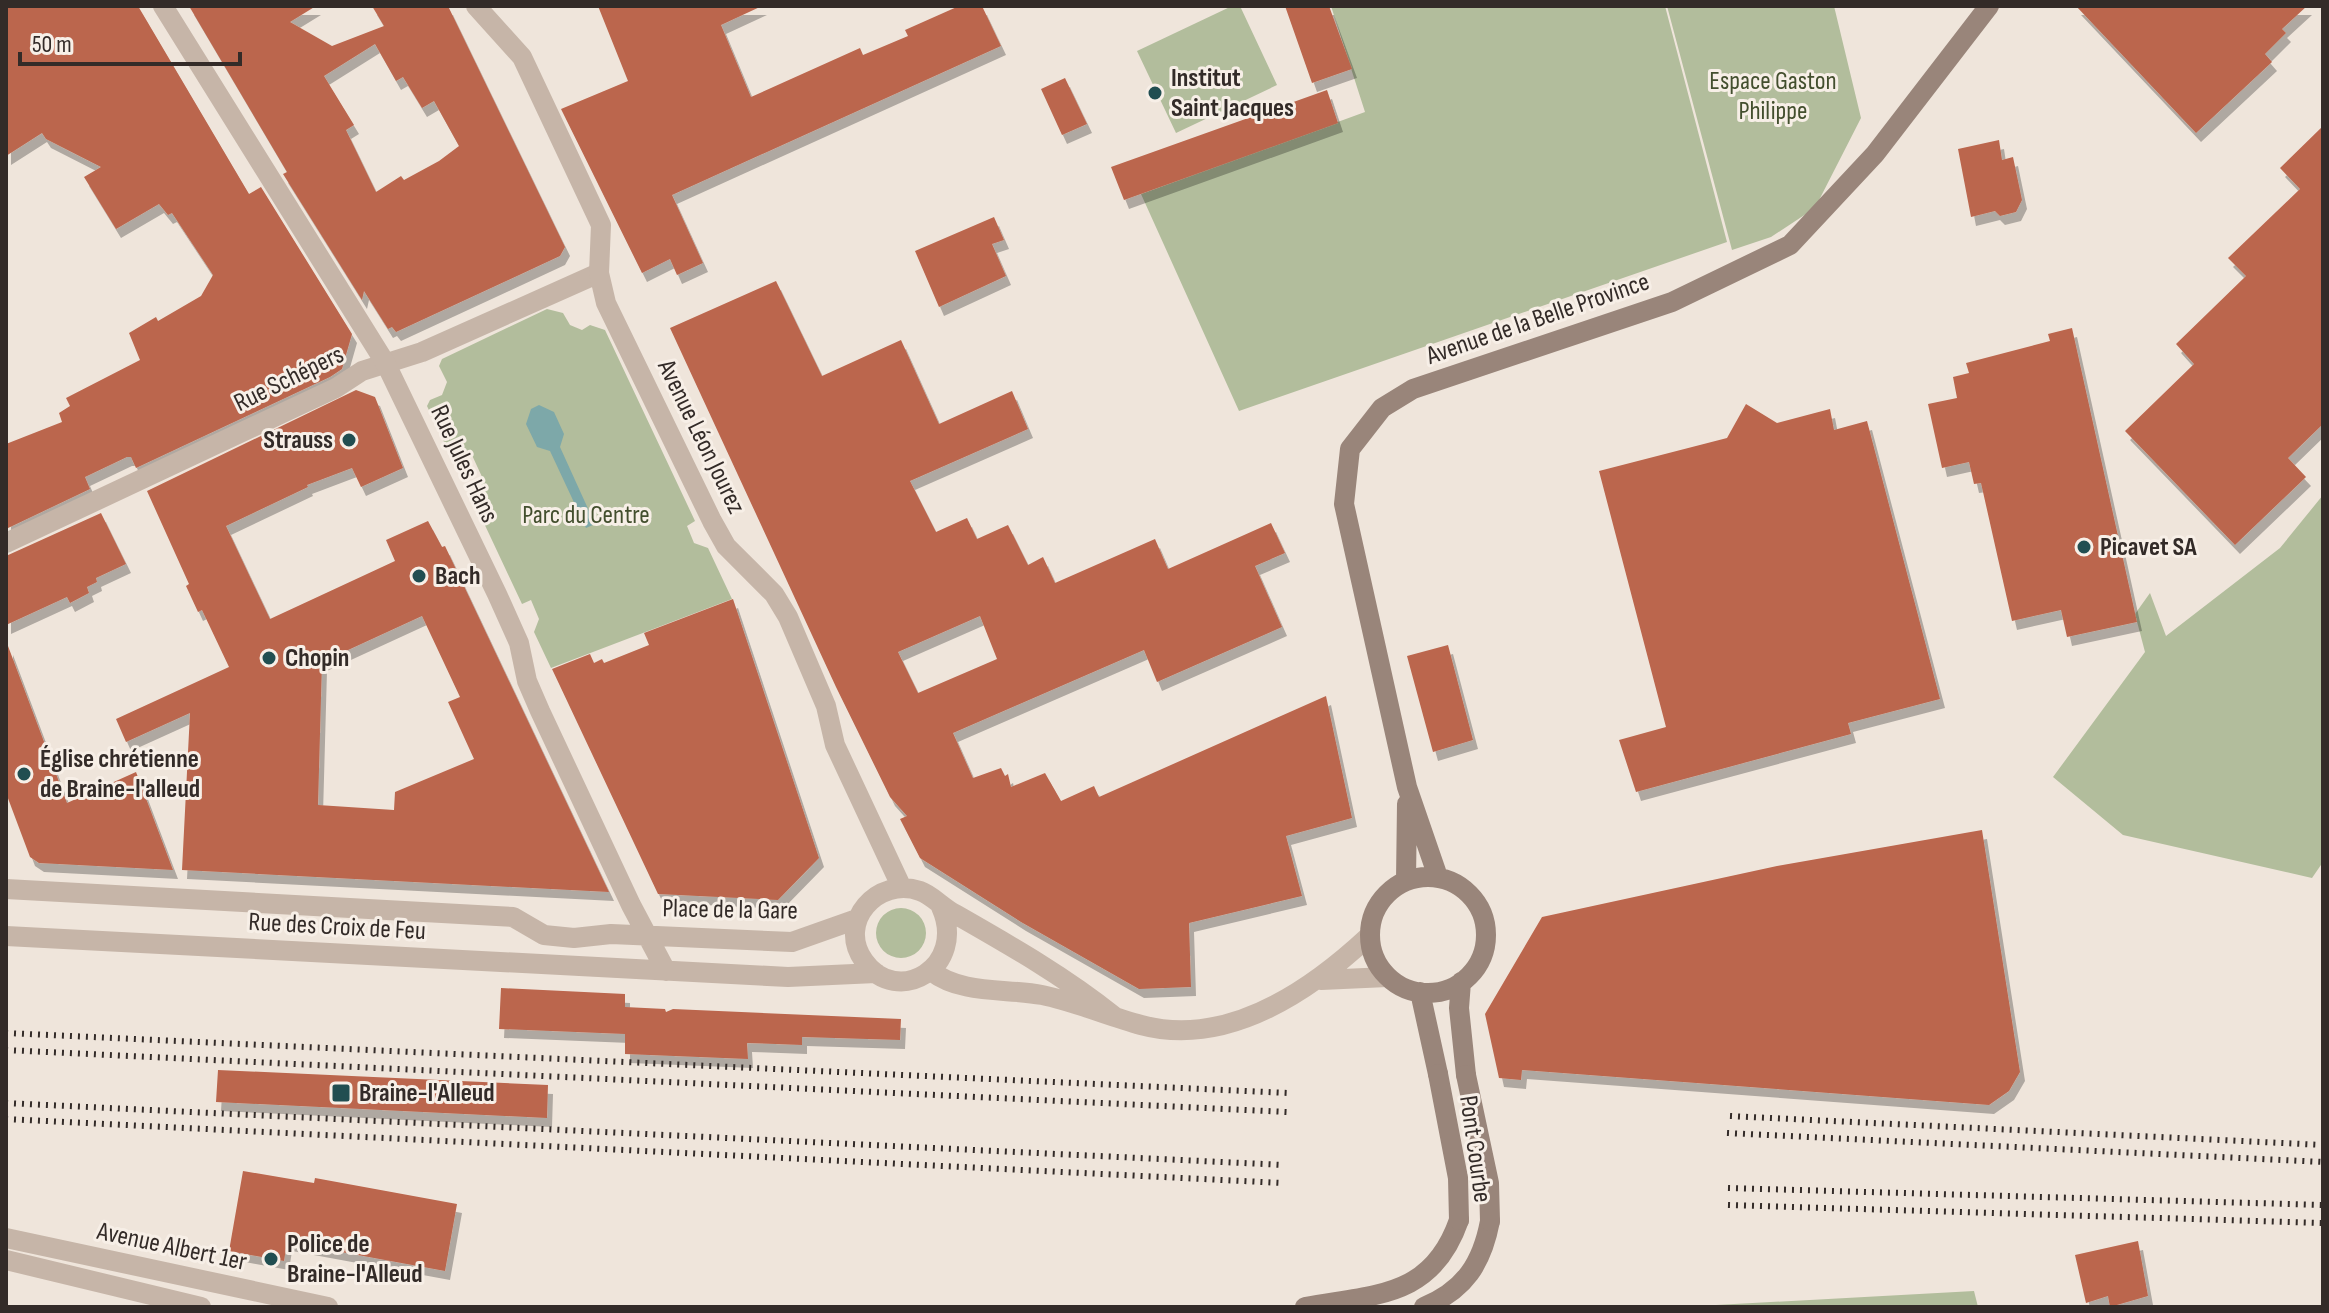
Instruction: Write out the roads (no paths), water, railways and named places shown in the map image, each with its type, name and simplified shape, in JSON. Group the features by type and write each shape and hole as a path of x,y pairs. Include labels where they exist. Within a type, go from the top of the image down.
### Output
{"main road":[{"name":"Avenue de la Belle Province","path":"1438,877 1407,787 1344,504 1350,449 1382,408 1413,389 1672,302 1790,245 1875,154 1989,6"},
{"name":"Avenue de la Belle Province","path":"1406,880 1407,787"},
{"path":"1438,877 1466,890 1482,913 1486,928 1481,959 1461,982 1434,993 1420,992 1402,987 1387,977 1375,960 1369,936 1378,904 1390,890 1406,880 1438,877"},
{"name":"Pont Courbe","path":"1424,1307 1455,1291 1469,1277 1480,1258 1490,1221 1489,1183 1460,1036 1461,982"},
{"name":"Pont Courbe","path":"1305,1307 1396,1291 1416,1283 1442,1257 1459,1220 1458,1178 1420,992"}],"street":[{"name":"Rue Jules Hans","path":"163,6 386,364 519,643 527,681 666,971"},
{"name":"Avenue Léon Jourez","path":"476,6 522,57 601,225 599,273 606,303 726,546 774,594 788,617 826,706 835,745 901,886"},
{"name":"Rue Schépers","path":"6,543 336,388 362,371 422,352 599,273"},
{"path":"901,886 923,891 941,907 1024,951 1114,1016"},
{"name":"Place de la Gare","path":"647,934 792,942 857,919 867,902 882,890 901,886"},
{"name":"Rue des Croix de Feu","path":"7,887 513,917 544,935 574,938 647,934"},
{"path":"666,971 788,977 876,973 894,980 914,979 931,971 943,957 949,940 948,923 941,907"},
{"path":"857,919 857,950 876,973"},
{"name":"Rue des Croix de Feu","path":"6,936 666,971"},
{"path":"931,971 963,987 1022,991 1143,1026 1210,1029 1257,1013 1317,980 1369,936"},
{"path":"1317,980 1353,975 1387,977"},
{"name":"Avenue Albert 1er","path":"6,1238 302,1305 328,1307"},
{"name":"Avenue Albert 1er","path":"6,1260 201,1307"}],"water":[{"path":"539,405 554,412 564,434 560,447 595,524 586,528 550,451 537,447 526,424 531,409"}],"railway":[{"path":"6,1033 1288,1093"},
{"path":"6,1050 1287,1112"},
{"path":"6,1103 1284,1165"},
{"path":"1730,1116 2323,1145"},
{"path":"6,1119 1282,1183"},
{"path":"1727,1133 2323,1162"},
{"path":"1728,1188 2323,1205"},
{"path":"1728,1205 2323,1223"}],"place":[{"name":"Institut Saint Jacques","path":"1155,93"},
{"name":"Strauss","path":"349,440"},
{"name":"Picavet SA","path":"2084,547"},
{"name":"Bach","path":"419,576"},
{"name":"Chopin","path":"269,658"},
{"name":"Église chrétienne de Braine-l'alleud","path":"24,774"},
{"name":"Braine-l'Alleud","path":"341,1093"},
{"name":"Police de Braine-l'Alleud","path":"271,1259"}],"park label":[{"name":"Espace Gaston Philippe","path":"1773,96"},
{"name":"Parc du Centre","path":"586,515"}]}
